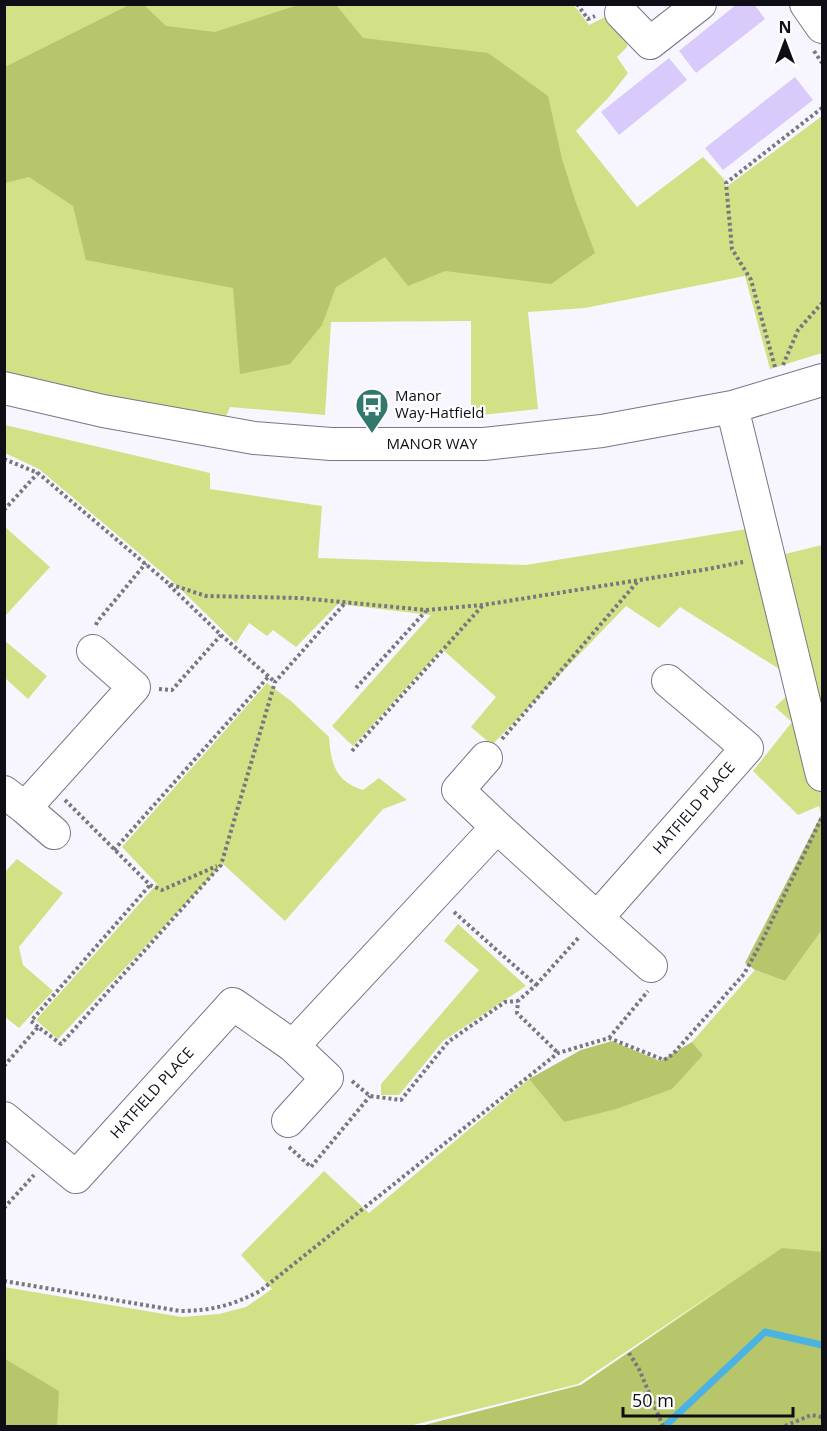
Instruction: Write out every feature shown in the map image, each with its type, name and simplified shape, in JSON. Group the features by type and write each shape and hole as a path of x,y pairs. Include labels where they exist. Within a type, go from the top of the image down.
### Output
{"street":[{"path":"621,13 650,43 700,4"},
{"path":"806,4 822,27"},
{"name":"MANOR WAY","path":"4,388 103,411 254,438 331,444 484,444 602,431 732,407 822,380"},
{"path":"732,407 822,775"},
{"path":"54,833 15,800 47,783 134,687 93,651"},
{"name":"HATFIELD PLACE","path":"597,918 747,748 668,681"},
{"path":"486,758 458,790 651,966"},
{"path":"293,1046 497,827"},
{"name":"HATFIELD PLACE","path":"8,1127 51,1156 76,1177 233,1004 293,1046 327,1078 288,1121"}],"path":[{"path":"792,365 776,370 751,280 732,249 726,183 822,108"},
{"path":"782,368 798,330 822,303"},
{"path":"4,459 38,474 146,563 221,635 275,682"},
{"path":"4,510 38,474"},
{"path":"168,584 206,596 300,598 426,610 483,605 708,569 768,556"},
{"path":"93,651 97,622 146,563"},
{"path":"486,758 639,580"},
{"path":"150,885 31,1021 61,1044 221,864 275,682 346,602"},
{"path":"352,751 483,605"},
{"path":"356,688 426,610"},
{"path":"134,687 172,690 221,635"},
{"path":"114,850 269,676"},
{"path":"47,783 150,885 162,890 221,864"},
{"path":"609,1038 664,1060 673,1054 744,974 766,934 822,817"},
{"path":"434,894 536,985"},
{"path":"350,1079 370,1096 401,1100 448,1042 506,1002 518,1001 536,985 597,918"},
{"path":"4,1281 180,1311 200,1311 236,1304 261,1291 558,1053 609,1038 658,977 651,966"},
{"path":"518,1001 518,1013 558,1053"},
{"path":"4,1066 39,1027"},
{"path":"288,1121 284,1143 311,1167 370,1096"},
{"path":"4,1208 51,1156"},
{"path":"629,1353 639,1369 663,1426"},
{"path":"785,1426 811,1415 822,1418"}],"green space":[{"path":"131,4 144,5 166,26 215,32 298,5 336,5 363,38 488,53 548,96 562,159 595,253 551,284 445,271 408,286 385,257 336,287 322,325 290,364 240,374 233,288 86,260 73,206 29,177 5,183 5,67"},
{"path":"573,4 589,25 613,13 629,31 627,47 617,57 628,73 609,97 576,131 637,207 703,157 724,179 726,187 822,116 822,353 770,369 745,276 585,308 528,312 538,409 471,416 471,321 331,322 325,415 230,407 224,421 70,391 5,372 4,5"},
{"path":"5,425 210,473 210,489 322,506 318,558 526,565 747,529 781,670 680,607 659,628 626,606 492,745 471,727 496,697 442,649 353,746 332,726 431,615 338,604 296,647 273,630 267,636 249,623 236,643 171,580 39,469 5,453"},
{"path":"5,527 50,567 5,616"},
{"path":"822,545 822,820 819,806 798,815 753,771 792,722 775,707 787,696 773,557"},
{"path":"5,641 47,676 28,699 5,678"},
{"path":"267,683 291,701 329,737 333,763 346,782 363,790 379,778 407,800 383,809 285,921 223,864 58,1039 36,1020 157,884 122,847"},
{"path":"821,815 822,930 785,981 755,970 745,963"},
{"path":"17,859 63,893 19,947 23,965 53,991 19,1028 4,1016 5,872"},
{"path":"458,924 526,986 443,1041 399,1095 381,1095 381,1084 479,970 444,941"},
{"path":"822,930 822,1426 421,1426 581,1385 727,1284 578,1384 409,1426 5,1426 4,1287 182,1317 219,1314 246,1307 272,1289 241,1255 324,1171 369,1213 529,1079 564,1122 703,1055 692,1042 755,970 785,981"},
{"path":"612,1041 660,1061 692,1042 703,1055 672,1089 616,1109 564,1122 529,1079 581,1050"},
{"path":"782,1248 822,1252 822,1426 421,1426 581,1385"},
{"path":"5,1359 59,1391 57,1426 5,1426"}],"building":[{"path":"737,4 754,4 765,19 696,73 679,51"},
{"path":"669,58 687,80 619,135 601,112"},
{"path":"795,77 813,100 723,170 705,148"}],"waterway":[{"path":"665,1426 765,1332 822,1345"}],"place":[{"name":"Manor Way-Hatfield","path":"372,434"}]}
